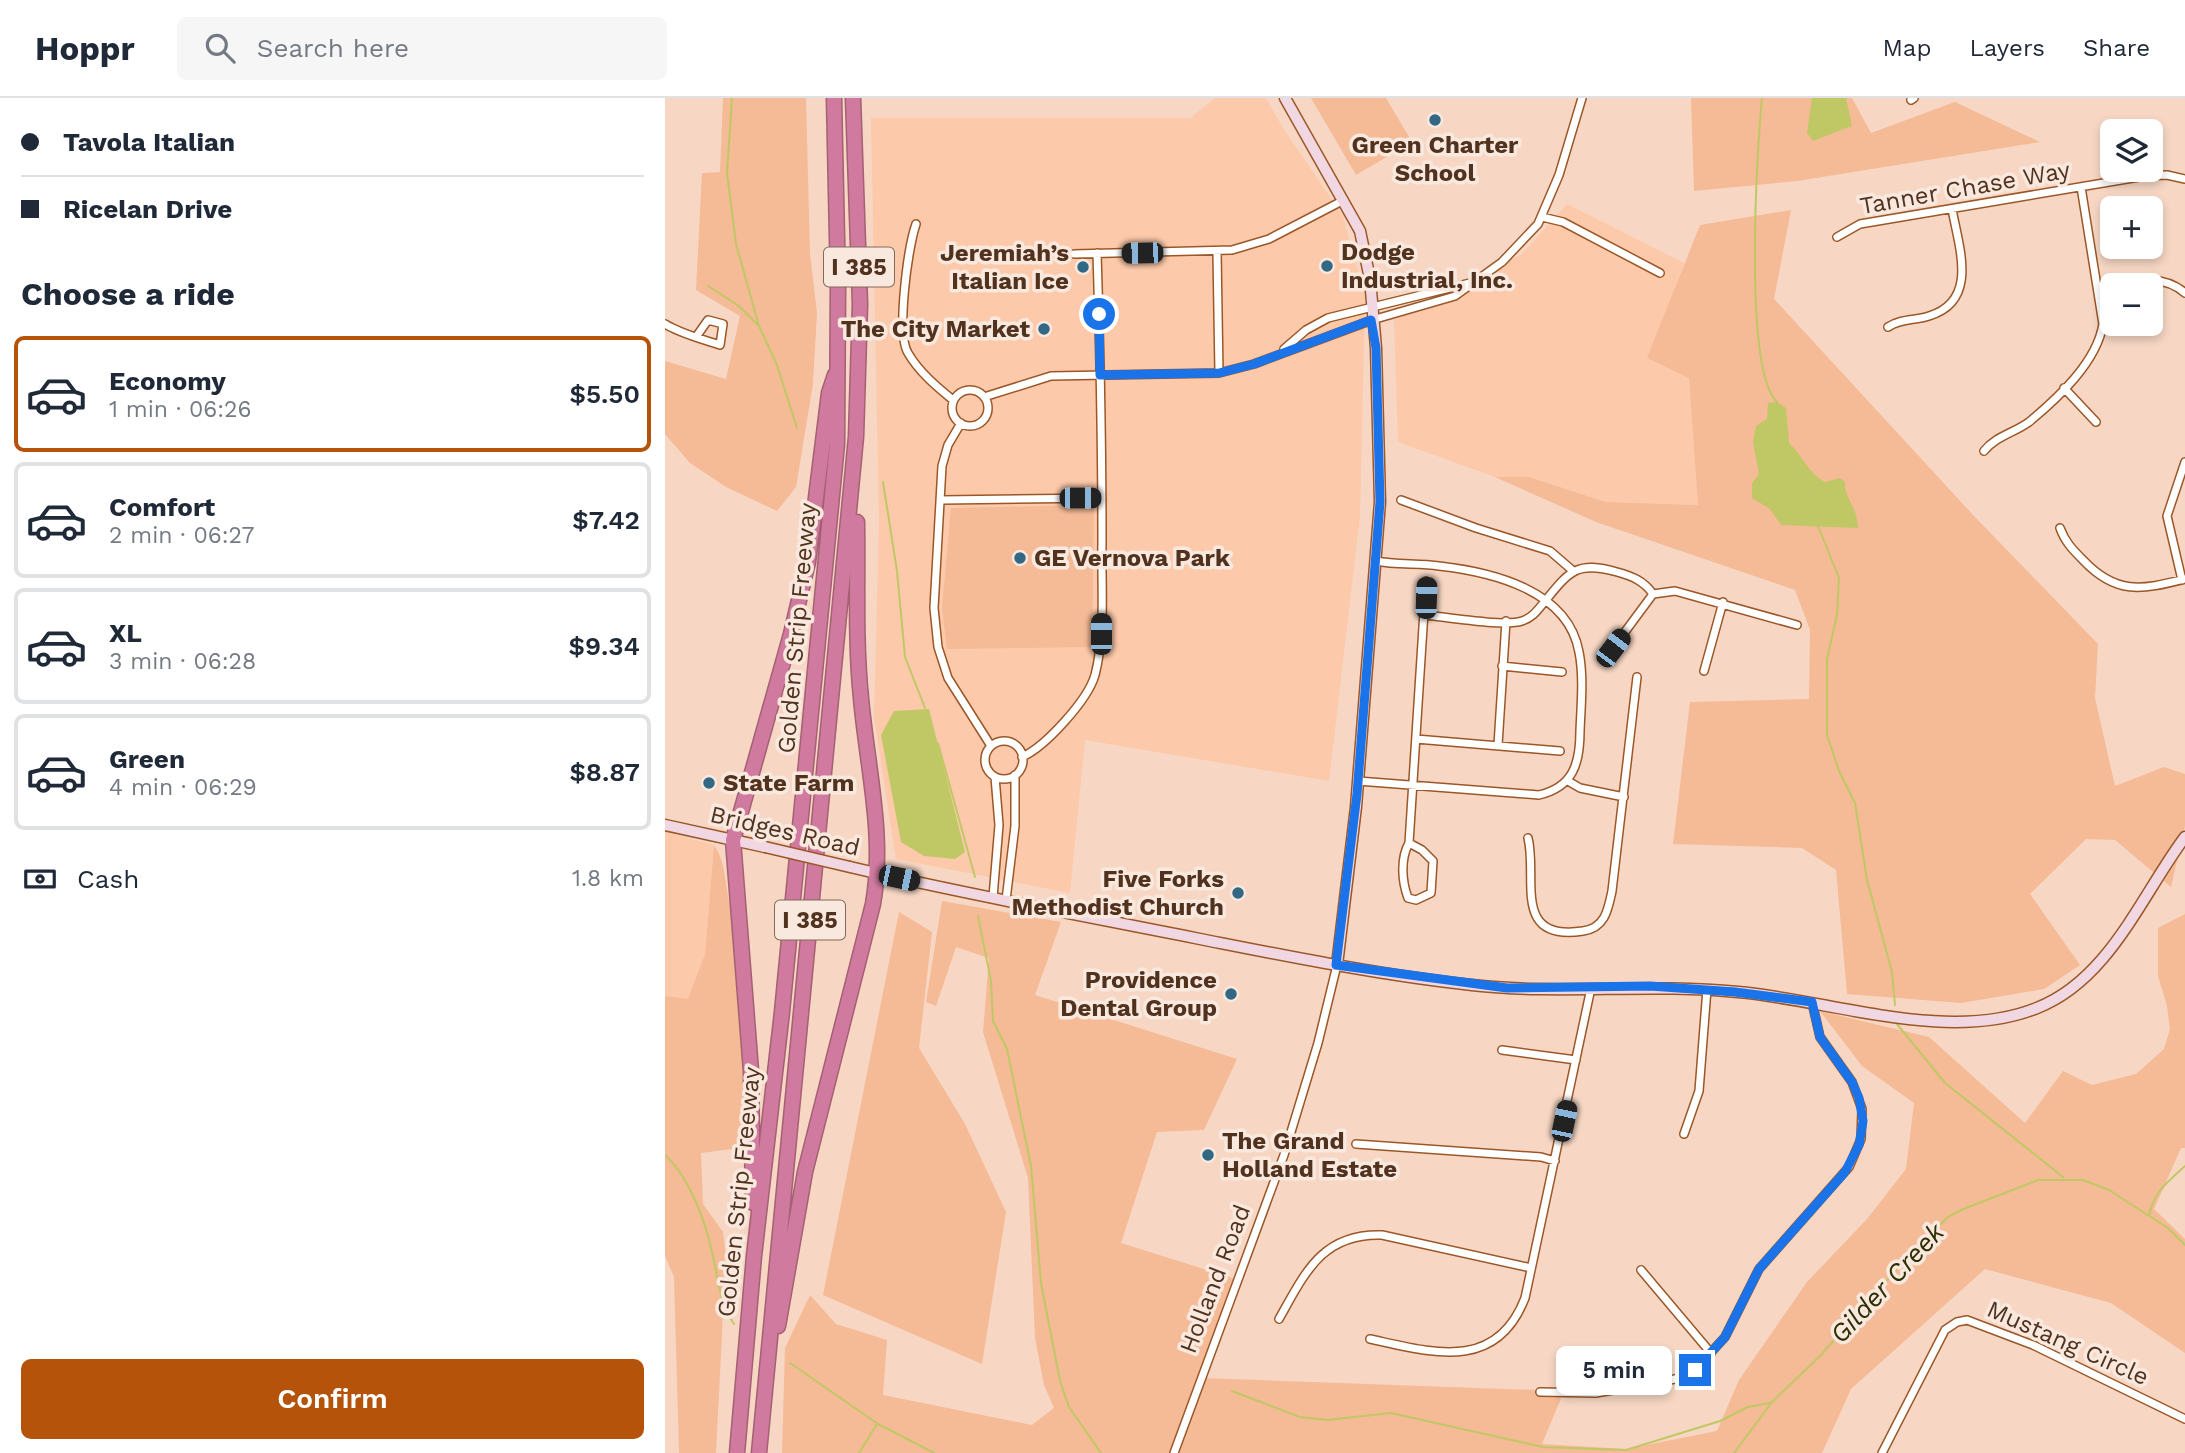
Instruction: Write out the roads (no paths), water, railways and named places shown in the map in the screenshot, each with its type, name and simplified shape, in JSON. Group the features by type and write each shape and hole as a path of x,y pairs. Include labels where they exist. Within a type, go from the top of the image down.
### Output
{"highway":[{"name":"Golden Strip Freeway","path":"737,1453 754,1256 770,1127 837,444 834,98"},
{"name":"Golden Strip Freeway","path":"759,1453 856,437 860,304 853,98"},
{"path":"754,1256 751,1071 733,840 792,634 808,562 829,393 838,364"},
{"path":"762,1403 805,1172 878,874 878,838 857,644 856,437"}],"main road":[{"name":"Holland Road","path":"1285,98 1345,200 1360,231 1370,279 1371,320 1376,348 1380,502 1358,781 1336,965"},
{"name":"Bridges Road","path":"665,825 878,874 1336,965 1471,985 1707,989 1812,1002 1894,1016 1953,1021 1994,1019 2038,1008 2064,994 2096,967 2185,837"}],"street":[{"path":"953,400 968,390 984,397 1051,376 1219,373 1254,364 1282,351 1371,320 1443,302 1478,281 1527,239 1542,217 1582,98"},
{"name":"Tanner Chase Way","path":"1837,237 1860,224 2081,187 2160,174 2185,179"},
{"path":"1984,451 1992,440 2027,423 2064,388 2084,367 2100,341 2103,324 2081,187"},
{"path":"1074,254 1217,252 1269,239 1345,200"},
{"path":"1888,327 1899,320 1928,317 1951,306 1962,285 1952,209"},
{"path":"1542,217 1563,222 1660,273"},
{"path":"916,224 910,241 904,296 906,351 932,382 953,400"},
{"path":"1217,252 1219,373"},
{"path":"1022,757 1037,749 1085,695 1094,677 1101,634 1102,498 1097,253"},
{"path":"2098,287 2153,279 2167,281 2185,293"},
{"path":"1282,351 1306,330 1328,318 1478,281"},
{"path":"665,324 696,337"},
{"path":"2064,388 2096,422"},
{"path":"961,424 973,425 984,419 988,408 984,397"},
{"path":"953,400 952,411 961,424"},
{"path":"961,424 948,445 942,466 934,608 938,647 949,678 991,746"},
{"path":"2060,528 2065,539 2082,559 2111,582 2139,588 2184,579 2167,516 2185,462"},
{"path":"942,500 1102,498"},
{"path":"1401,500 1476,528 1550,551 1572,570"},
{"path":"1358,781 1527,796 1554,791 1568,781 1577,765 1580,740 1580,652 1567,620 1546,600 1523,587 1459,569 1376,561"},
{"path":"1425,615 1520,622 1537,613 1572,570 1595,566 1631,576 1647,585 1653,594"},
{"path":"1409,843 1422,850 1433,861 1431,892 1424,899 1408,898 1403,884 1405,850 1409,843 1426,581"},
{"path":"1613,648 1653,594 1675,592 1723,602 1797,625"},
{"path":"1704,671 1723,602"},
{"path":"1498,745 1506,621"},
{"path":"1502,666 1562,672"},
{"path":"1528,838 1533,914 1544,925 1562,932 1585,931 1602,923 1607,914 1624,797 1637,677"},
{"path":"1416,739 1560,751"},
{"path":"993,897 999,825 995,777 985,765 985,757 991,746 1007,742 1018,749 1022,765 1015,775 1015,826 1006,900"},
{"path":"995,777 1003,779 1015,775"},
{"path":"1568,781 1580,788 1624,797"},
{"name":"Holland Road","path":"1174,1453 1284,1155 1317,1048 1336,965"},
{"path":"1370,1339 1439,1353 1463,1352 1482,1346 1503,1332 1517,1316 1525,1298 1591,988"},
{"path":"1684,1134 1699,1091 1707,989"},
{"path":"1540,1392 1596,1393 1675,1379 1695,1370 1725,1337 1759,1269 1845,1172 1859,1145 1863,1121 1859,1098 1852,1082 1820,1037 1812,1002"},
{"path":"1502,1050 1576,1060"},
{"path":"1356,1144 1541,1157 1555,1161"},
{"path":"1279,1319 1312,1264 1334,1244 1357,1236 1382,1235 1531,1268"},
{"path":"1641,1270 1711,1353"},
{"name":"Mustang Circle","path":"1882,1453 1945,1331 1957,1322 1968,1320 2033,1345 2185,1419"}],"waterway":[{"path":"732,98 727,173 736,244 759,326 777,365 797,428"},
{"path":"1762,98 1757,163 1756,305 1766,382 1777,402"},
{"path":"708,286 739,306 758,325"},
{"path":"883,482 897,571 905,657 925,708"},
{"path":"1818,526 1839,578 1837,615 1827,659 1827,735 1839,771 1855,803 1867,880 1892,972 1895,1005"},
{"path":"938,743 975,877"},
{"path":"978,916 991,981 993,1021 1007,1049 1031,1166 1041,1283 1060,1381 1069,1407 1101,1453"},
{"path":"1897,1024 1945,1083 2063,1177"},
{"name":"Gilder Creek","path":"665,1155 689,1187 700,1213 722,1298 734,1324"},
{"path":"2149,1216 2158,1194 2185,1166"},
{"name":"Gilder Creek","path":"1734,1453 1772,1402 1820,1356 1904,1261 1948,1217 1961,1210 2038,1180 2083,1180 2109,1190 2168,1228 2185,1245"},
{"name":"Gilder Creek","path":"790,1363 878,1424 934,1453"},
{"path":"1232,1391 1300,1417 1327,1420 1391,1413 1543,1447 1626,1450 1720,1421 1748,1407 1770,1403"},
{"path":"859,1453 877,1424"}],"place":[{"name":"Green Charter School","path":"1435,120"},
{"name":"Dodge Industrial, Inc.","path":"1327,266"},
{"name":"Jeremiah’s Italian Ice","path":"1083,267"},
{"name":"The City Market","path":"1044,329"},
{"name":"GE Vernova Park","path":"1020,558"},
{"name":"State Farm","path":"709,783"},
{"name":"Five Forks Methodist Church","path":"1238,893"},
{"name":"Providence Dental Group","path":"1231,994"},
{"name":"The Grand Holland Estate","path":"1208,1155"}]}
